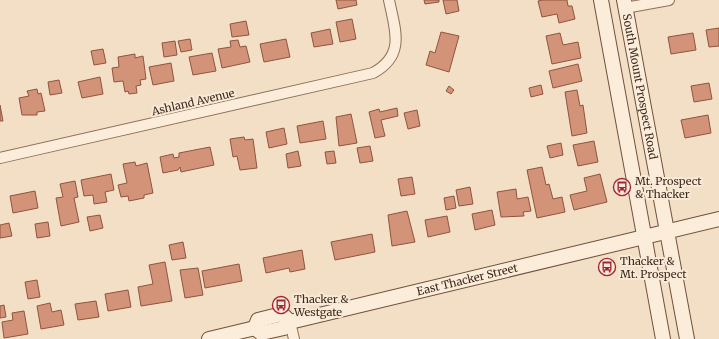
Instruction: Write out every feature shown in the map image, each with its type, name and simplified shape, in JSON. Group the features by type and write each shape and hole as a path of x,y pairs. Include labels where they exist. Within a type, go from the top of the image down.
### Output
{"main road":[{"name":"South Mount Prospect Road","path":"601,0 663,339"},
{"name":"South Mount Prospect Road","path":"624,4 687,339"},
{"name":"East Thacker Street","path":"209,339 255,328 261,333 284,328 290,322 719,219"}],"street":[{"name":"Ashland Avenue","path":"0,158 373,73 388,62 393,56 396,42 389,0"},
{"path":"624,4 669,0"},
{"path":"290,322 294,339"}],"building":[{"path":"336,0 356,0 357,5 338,9"},
{"path":"424,0 439,0 439,2 425,4"},
{"path":"443,0 457,0 459,11 446,14"},
{"path":"567,0 568,6 572,6 575,19 559,23 557,14 542,17 538,1"},
{"path":"352,19 356,39 340,42 336,22"},
{"path":"246,21 249,35 232,37 230,24"},
{"path":"719,28 719,46 709,47 706,30"},
{"path":"330,29 333,44 314,47 311,33"},
{"path":"441,32 459,36 449,72 426,65 430,51 435,53"},
{"path":"560,33 563,45 578,42 581,58 552,64 546,36"},
{"path":"693,33 696,50 671,54 668,37"},
{"path":"190,39 192,50 181,52 178,41"},
{"path":"286,39 290,57 264,62 260,44"},
{"path":"238,40 240,47 246,46 250,62 222,68 218,49 231,47 230,41"},
{"path":"175,41 177,55 164,57 162,43"},
{"path":"103,49 106,63 94,65 91,51"},
{"path":"212,53 216,71 193,75 189,57"},
{"path":"135,54 135,58 143,56 146,79 140,80 141,85 136,86 137,93 129,94 128,91 125,92 123,81 114,82 112,68 119,67 118,57"},
{"path":"171,63 174,81 153,85 149,67"},
{"path":"578,64 582,81 553,88 549,71"},
{"path":"100,77 103,94 82,98 78,82"},
{"path":"59,80 62,93 50,95 48,82"},
{"path":"709,83 712,99 694,102 691,86"},
{"path":"541,85 543,94 531,97 529,88"},
{"path":"449,86 454,90 451,94 446,91"},
{"path":"37,89 38,94 41,93 45,111 37,112 37,115 22,115 19,98 29,96 27,91"},
{"path":"577,90 580,106 583,105 587,133 572,136 565,92"},
{"path":"0,105 3,121 0,121"},
{"path":"397,108 398,116 381,120 385,136 375,138 369,112 379,109 380,112"},
{"path":"417,110 420,126 408,129 404,113"},
{"path":"351,114 357,143 339,146 336,117"},
{"path":"708,115 711,133 685,138 681,120"},
{"path":"323,121 326,139 300,143 297,126"},
{"path":"284,128 287,144 269,148 266,132"},
{"path":"244,137 245,140 253,139 257,168 240,170 237,156 233,157 230,139"},
{"path":"594,141 598,162 578,166 573,145"},
{"path":"561,143 563,155 550,158 547,146"},
{"path":"370,146 373,161 360,163 357,148"},
{"path":"210,147 214,165 181,172 180,167 178,170 163,173 160,157 173,154 174,158 179,157 179,153"},
{"path":"298,151 301,166 288,168 286,154"},
{"path":"334,151 336,163 327,164 325,152"},
{"path":"135,162 136,166 147,163 153,193 144,195 144,198 129,201 128,196 121,197 118,185 127,183 123,164"},
{"path":"542,167 546,185 549,184 553,199 562,197 565,212 537,218 527,170"},
{"path":"111,174 114,190 105,192 107,202 94,204 93,195 84,196 81,180"},
{"path":"600,174 607,202 574,210 570,195 587,191 584,178"},
{"path":"412,177 415,194 401,196 398,179"},
{"path":"75,181 78,197 74,198 79,222 61,226 56,198 63,197 60,184"},
{"path":"470,187 473,204 459,206 456,190"},
{"path":"516,189 517,199 528,197 531,211 523,212 524,216 501,217 497,192"},
{"path":"35,191 38,208 13,213 10,196"},
{"path":"454,196 456,208 446,210 444,198"},
{"path":"492,210 495,225 475,230 472,214"},
{"path":"407,211 415,242 392,246 388,215"},
{"path":"100,215 103,228 90,231 87,217"},
{"path":"447,216 450,232 428,237 425,220"},
{"path":"48,222 50,236 37,238 35,224"},
{"path":"9,223 12,236 0,238 0,225"},
{"path":"372,234 375,252 335,260 331,242"},
{"path":"183,242 186,258 172,260 169,245"},
{"path":"302,250 305,269 290,272 289,268 266,273 263,258"},
{"path":"165,262 172,301 141,306 138,287 153,284 149,265"},
{"path":"239,264 242,281 205,288 202,271"},
{"path":"198,268 203,295 185,298 180,270"},
{"path":"37,280 40,297 28,299 25,282"},
{"path":"128,290 131,307 108,311 105,294"},
{"path":"96,301 99,317 78,320 75,304"},
{"path":"50,303 52,312 61,310 64,325 41,329 37,306"},
{"path":"4,305 6,317 0,318 0,306"},
{"path":"24,311 28,334 4,338 2,322 13,320 12,313"}],"place":[{"name":"Mt. Prospect & Thacker","path":"622,187"},
{"name":"Thacker & Mt. Prospect","path":"607,267"},
{"name":"Thacker & Westgate","path":"281,305"}]}
